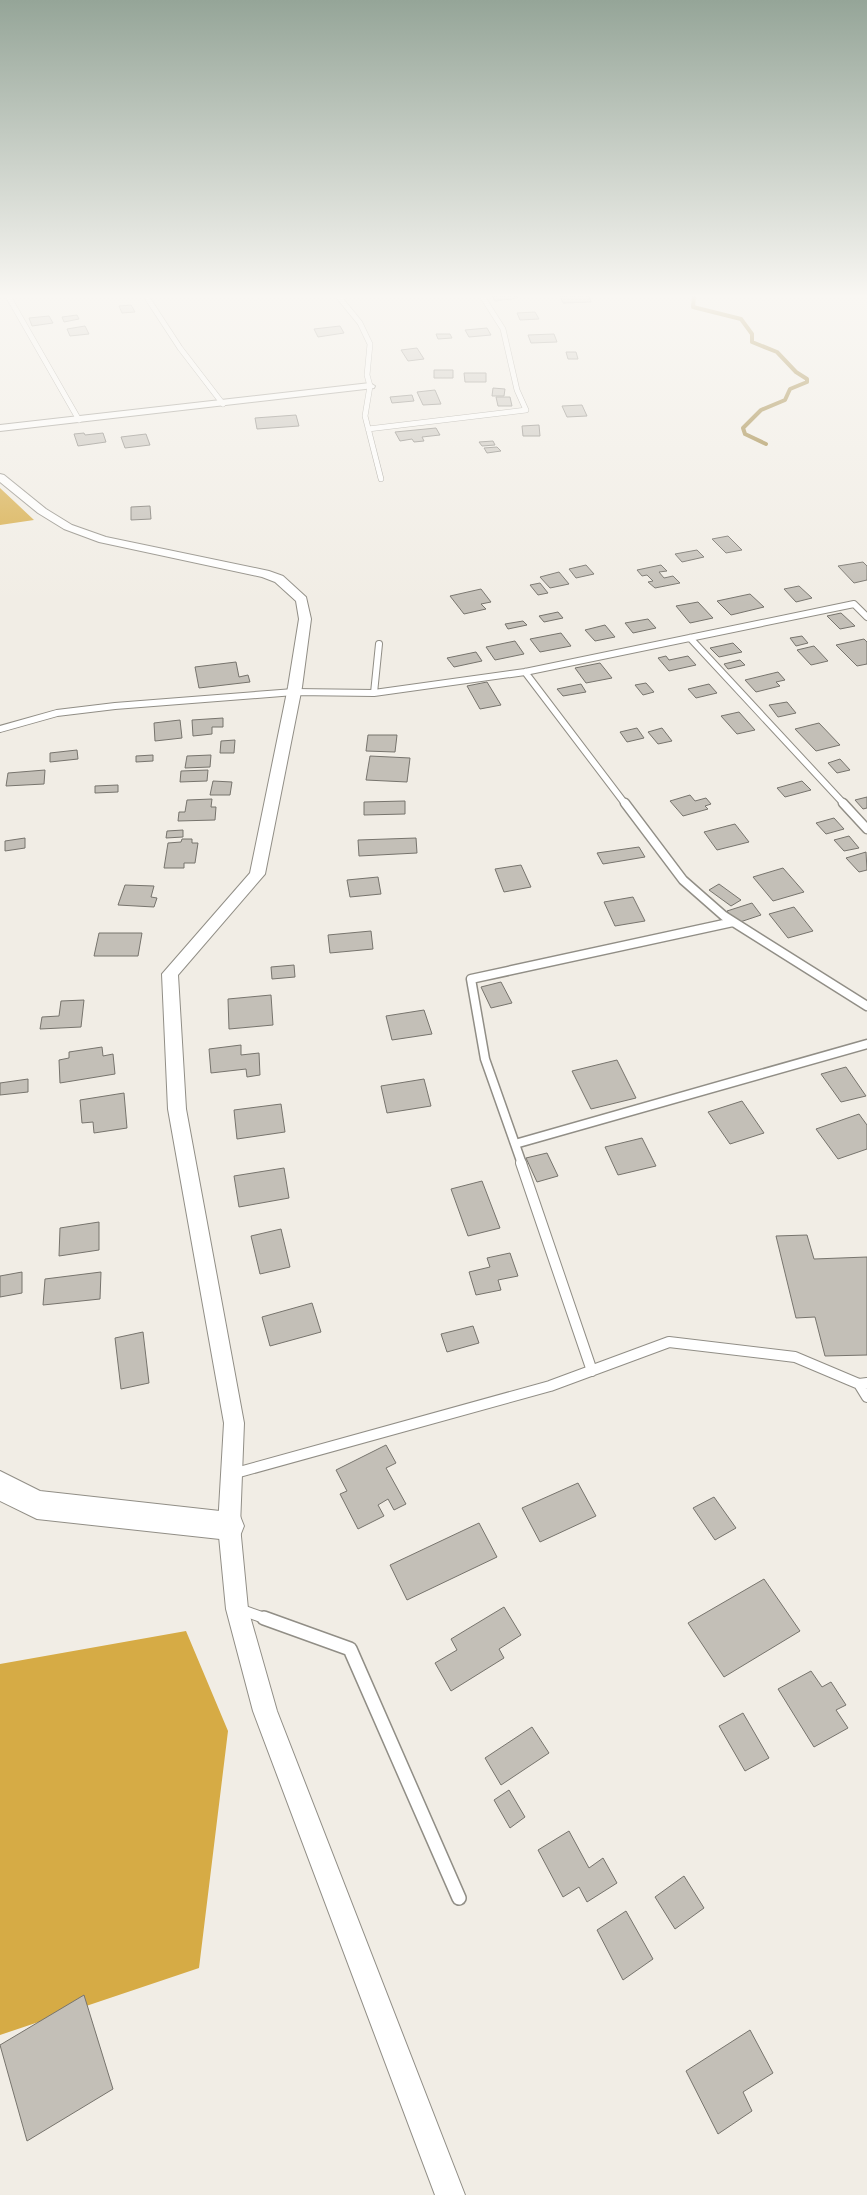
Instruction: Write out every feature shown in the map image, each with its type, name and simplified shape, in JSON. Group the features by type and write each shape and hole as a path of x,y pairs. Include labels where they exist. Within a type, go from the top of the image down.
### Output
{"street":[{"path":"0,428 268,398"},
{"path":"0,477 42,511 68,527 103,540 265,574 279,579 302,600 305,620 294,692 257,874 170,974 177,1109 234,1422 230,1526 237,1609 265,1711 450,2195"},
{"path":"0,1485 36,1505 230,1526"}],"lane":[{"path":"67,398 79,420"},
{"path":"219,398 223,404"},
{"path":"368,398 364,416 381,479"},
{"path":"368,429 526,410 521,398"},
{"path":"0,729 57,713 115,706 294,692 374,693 525,672 854,604 867,617"},
{"path":"690,638 867,829"},
{"path":"374,693 379,644"},
{"path":"525,672 684,880 733,922 867,1006"},
{"path":"592,1371 485,1059 471,980 733,922"},
{"path":"515,1144 867,1044"},
{"path":"232,1474 550,1386 669,1342 795,1357 863,1384 867,1397"},
{"path":"237,1609 350,1649 459,1898"}],"shaded area":[{"path":"0,488 34,520 0,525"},
{"path":"186,1631 228,1731 199,1968 0,2035 0,1664"}],"building":[{"path":"390,398 413,398 414,401 392,403"},
{"path":"420,398 439,398 441,404 423,405"},
{"path":"496,398 510,398 512,406 498,406"},
{"path":"582,405 587,416 567,417 562,406"},
{"path":"296,415 299,426 257,429 255,418"},
{"path":"539,425 540,436 523,436 522,426"},
{"path":"436,428 440,435 422,437 424,441 414,442 412,439 400,441 395,432"},
{"path":"84,433 85,435 103,433 106,442 78,446 74,434"},
{"path":"146,434 150,445 125,448 121,437"},
{"path":"493,441 495,445 482,446 479,442"},
{"path":"497,447 501,451 487,453 484,448"},
{"path":"150,506 151,519 131,520 131,507"},
{"path":"728,536 742,550 726,553 712,539"},
{"path":"697,550 704,557 682,562 675,554"},
{"path":"863,562 867,566 867,580 854,583 838,566"},
{"path":"586,565 594,574 576,578 569,569"},
{"path":"661,565 667,571 659,572 664,578 673,576 680,583 655,588 648,582 653,581 647,575 642,576 637,570"},
{"path":"559,572 569,584 550,588 540,577"},
{"path":"540,583 548,593 538,595 530,585"},
{"path":"799,586 812,598 796,602 784,589"},
{"path":"481,589 491,602 481,604 486,609 464,614 450,596"},
{"path":"750,594 764,607 731,615 717,601"},
{"path":"698,602 713,618 690,623 676,606"},
{"path":"558,612 563,618 544,622 539,616"},
{"path":"841,613 855,626 840,629 827,616"},
{"path":"648,619 656,628 633,633 625,623"},
{"path":"523,621 527,625 508,629 505,624"},
{"path":"605,625 615,637 595,641 585,630"},
{"path":"561,633 571,646 540,652 530,639"},
{"path":"802,636 808,643 796,646 790,638"},
{"path":"864,639 867,642 867,664 857,666 836,645"},
{"path":"515,641 524,654 495,660 486,647"},
{"path":"733,643 742,652 719,657 710,648"},
{"path":"814,646 828,661 811,665 797,650"},
{"path":"476,652 482,661 454,667 447,658"},
{"path":"666,656 669,660 688,656 696,665 669,671 658,658"},
{"path":"740,660 745,665 728,669 724,664"},
{"path":"236,662 239,677 248,675 250,682 199,688 195,667"},
{"path":"600,663 612,678 586,683 575,668"},
{"path":"778,672 785,680 776,682 780,686 756,692 745,680"},
{"path":"487,682 501,705 480,709 467,686"},
{"path":"646,683 654,692 643,695 635,685"},
{"path":"581,684 586,692 563,696 557,689"},
{"path":"709,684 717,693 696,698 688,689"},
{"path":"787,702 796,713 778,717 769,705"},
{"path":"739,712 755,730 737,734 721,716"},
{"path":"223,718 223,727 212,727 212,734 193,736 192,720"},
{"path":"180,720 182,738 155,741 154,723"},
{"path":"819,723 840,745 816,751 795,729"},
{"path":"637,728 644,738 627,742 620,732"},
{"path":"662,728 672,741 658,744 648,732"},
{"path":"368,735 397,735 395,752 366,751"},
{"path":"235,740 234,753 220,753 221,741"},
{"path":"77,750 78,759 50,762 50,753"},
{"path":"153,755 153,761 136,762 136,756"},
{"path":"211,755 210,767 185,768 187,756"},
{"path":"370,756 410,758 407,782 366,780"},
{"path":"840,759 850,770 837,773 828,763"},
{"path":"45,770 44,784 6,786 8,773"},
{"path":"208,770 207,781 180,782 181,771"},
{"path":"213,781 232,782 230,795 210,795"},
{"path":"802,781 811,790 785,797 777,788"},
{"path":"118,785 118,792 95,793 95,786"},
{"path":"690,795 695,801 706,798 711,804 705,806 708,809 683,816 670,801"},
{"path":"867,797 867,808 863,809 855,800"},
{"path":"212,799 211,807 216,807 215,820 178,821 179,812 185,812 187,800"},
{"path":"405,801 405,814 364,815 364,802"},
{"path":"834,818 844,829 826,834 816,823"},
{"path":"735,824 749,842 717,850 704,832"},
{"path":"183,830 183,837 166,838 167,831"},
{"path":"849,836 859,848 844,851 834,840"},
{"path":"25,838 25,848 5,851 5,841"},
{"path":"416,838 417,853 359,856 358,840"},
{"path":"182,839 192,839 192,843 198,843 195,863 184,863 184,868 164,868 168,843 181,842"},
{"path":"639,847 645,857 603,864 597,853"},
{"path":"866,852 867,870 859,872 846,858"},
{"path":"521,865 531,887 504,892 495,869"},
{"path":"783,868 804,892 773,901 753,877"},
{"path":"378,877 381,894 350,897 347,880"},
{"path":"719,884 741,900 731,906 709,890"},
{"path":"125,885 154,886 151,897 157,898 154,907 118,905"},
{"path":"633,897 645,921 615,926 604,902"},
{"path":"752,903 761,915 737,923 727,911"},
{"path":"794,907 813,931 788,938 769,914"},
{"path":"371,931 373,949 330,953 328,935"},
{"path":"99,933 142,933 138,956 94,956"},
{"path":"294,965 295,977 272,979 271,967"},
{"path":"501,982 512,1003 491,1008 481,987"},
{"path":"271,995 273,1025 229,1029 228,999"},
{"path":"84,1000 81,1027 40,1029 42,1017 59,1016 61,1001"},
{"path":"424,1010 432,1034 392,1040 386,1016"},
{"path":"241,1045 241,1055 259,1053 260,1075 247,1077 246,1069 211,1073 209,1049"},
{"path":"102,1047 103,1056 113,1054 115,1074 60,1083 59,1060 69,1058 69,1052"},
{"path":"617,1060 636,1098 591,1109 572,1071"},
{"path":"846,1067 866,1096 841,1102 821,1074"},
{"path":"28,1079 28,1092 0,1095 0,1083"},
{"path":"424,1079 431,1106 387,1113 381,1086"},
{"path":"124,1093 127,1128 94,1133 93,1122 82,1123 80,1100"},
{"path":"742,1101 764,1133 730,1144 708,1112"},
{"path":"281,1104 285,1132 237,1139 234,1110"},
{"path":"859,1114 867,1125 867,1149 838,1159 816,1129"},
{"path":"642,1138 656,1166 618,1175 605,1147"},
{"path":"547,1153 558,1176 537,1182 526,1158"},
{"path":"284,1168 289,1198 239,1207 234,1176"},
{"path":"482,1181 500,1228 468,1236 451,1189"},
{"path":"99,1222 99,1250 59,1256 60,1228"},
{"path":"281,1229 290,1267 260,1274 251,1236"},
{"path":"807,1235 814,1259 867,1257 867,1355 825,1356 815,1317 796,1318 776,1236"},
{"path":"510,1253 518,1276 498,1280 501,1290 476,1295 469,1272 490,1267 487,1258"},
{"path":"22,1272 22,1293 0,1297 0,1276"},
{"path":"101,1272 100,1299 43,1305 45,1279"},
{"path":"312,1303 321,1332 270,1346 262,1317"},
{"path":"473,1326 479,1343 447,1352 441,1334"},
{"path":"143,1332 149,1383 121,1389 115,1338"},
{"path":"386,1445 396,1463 386,1468 406,1504 394,1510 388,1499 378,1505 384,1516 358,1529 340,1494 347,1491 336,1470"},
{"path":"578,1483 596,1516 540,1542 522,1508"},
{"path":"714,1497 736,1528 715,1540 693,1508"},
{"path":"479,1523 497,1557 407,1600 390,1565"},
{"path":"764,1579 800,1631 724,1677 688,1623"},
{"path":"504,1607 521,1635 499,1649 504,1658 451,1691 435,1663 457,1650 451,1639"},
{"path":"811,1671 822,1687 831,1682 846,1705 836,1710 848,1728 814,1747 778,1689"},
{"path":"743,1713 769,1758 745,1771 719,1726"},
{"path":"532,1727 549,1753 501,1785 485,1758"},
{"path":"509,1790 525,1817 510,1828 494,1800"},
{"path":"569,1831 589,1868 603,1858 617,1883 587,1902 579,1887 563,1897 538,1850"},
{"path":"684,1876 704,1908 675,1929 655,1897"},
{"path":"626,1911 653,1959 623,1980 597,1930"},
{"path":"84,1995 113,2089 27,2141 0,2045"},
{"path":"750,2030 773,2073 743,2092 752,2111 718,2134 686,2071"}],"waterway":[{"path":"766,444 745,434 743,428 761,410 786,398"}]}
